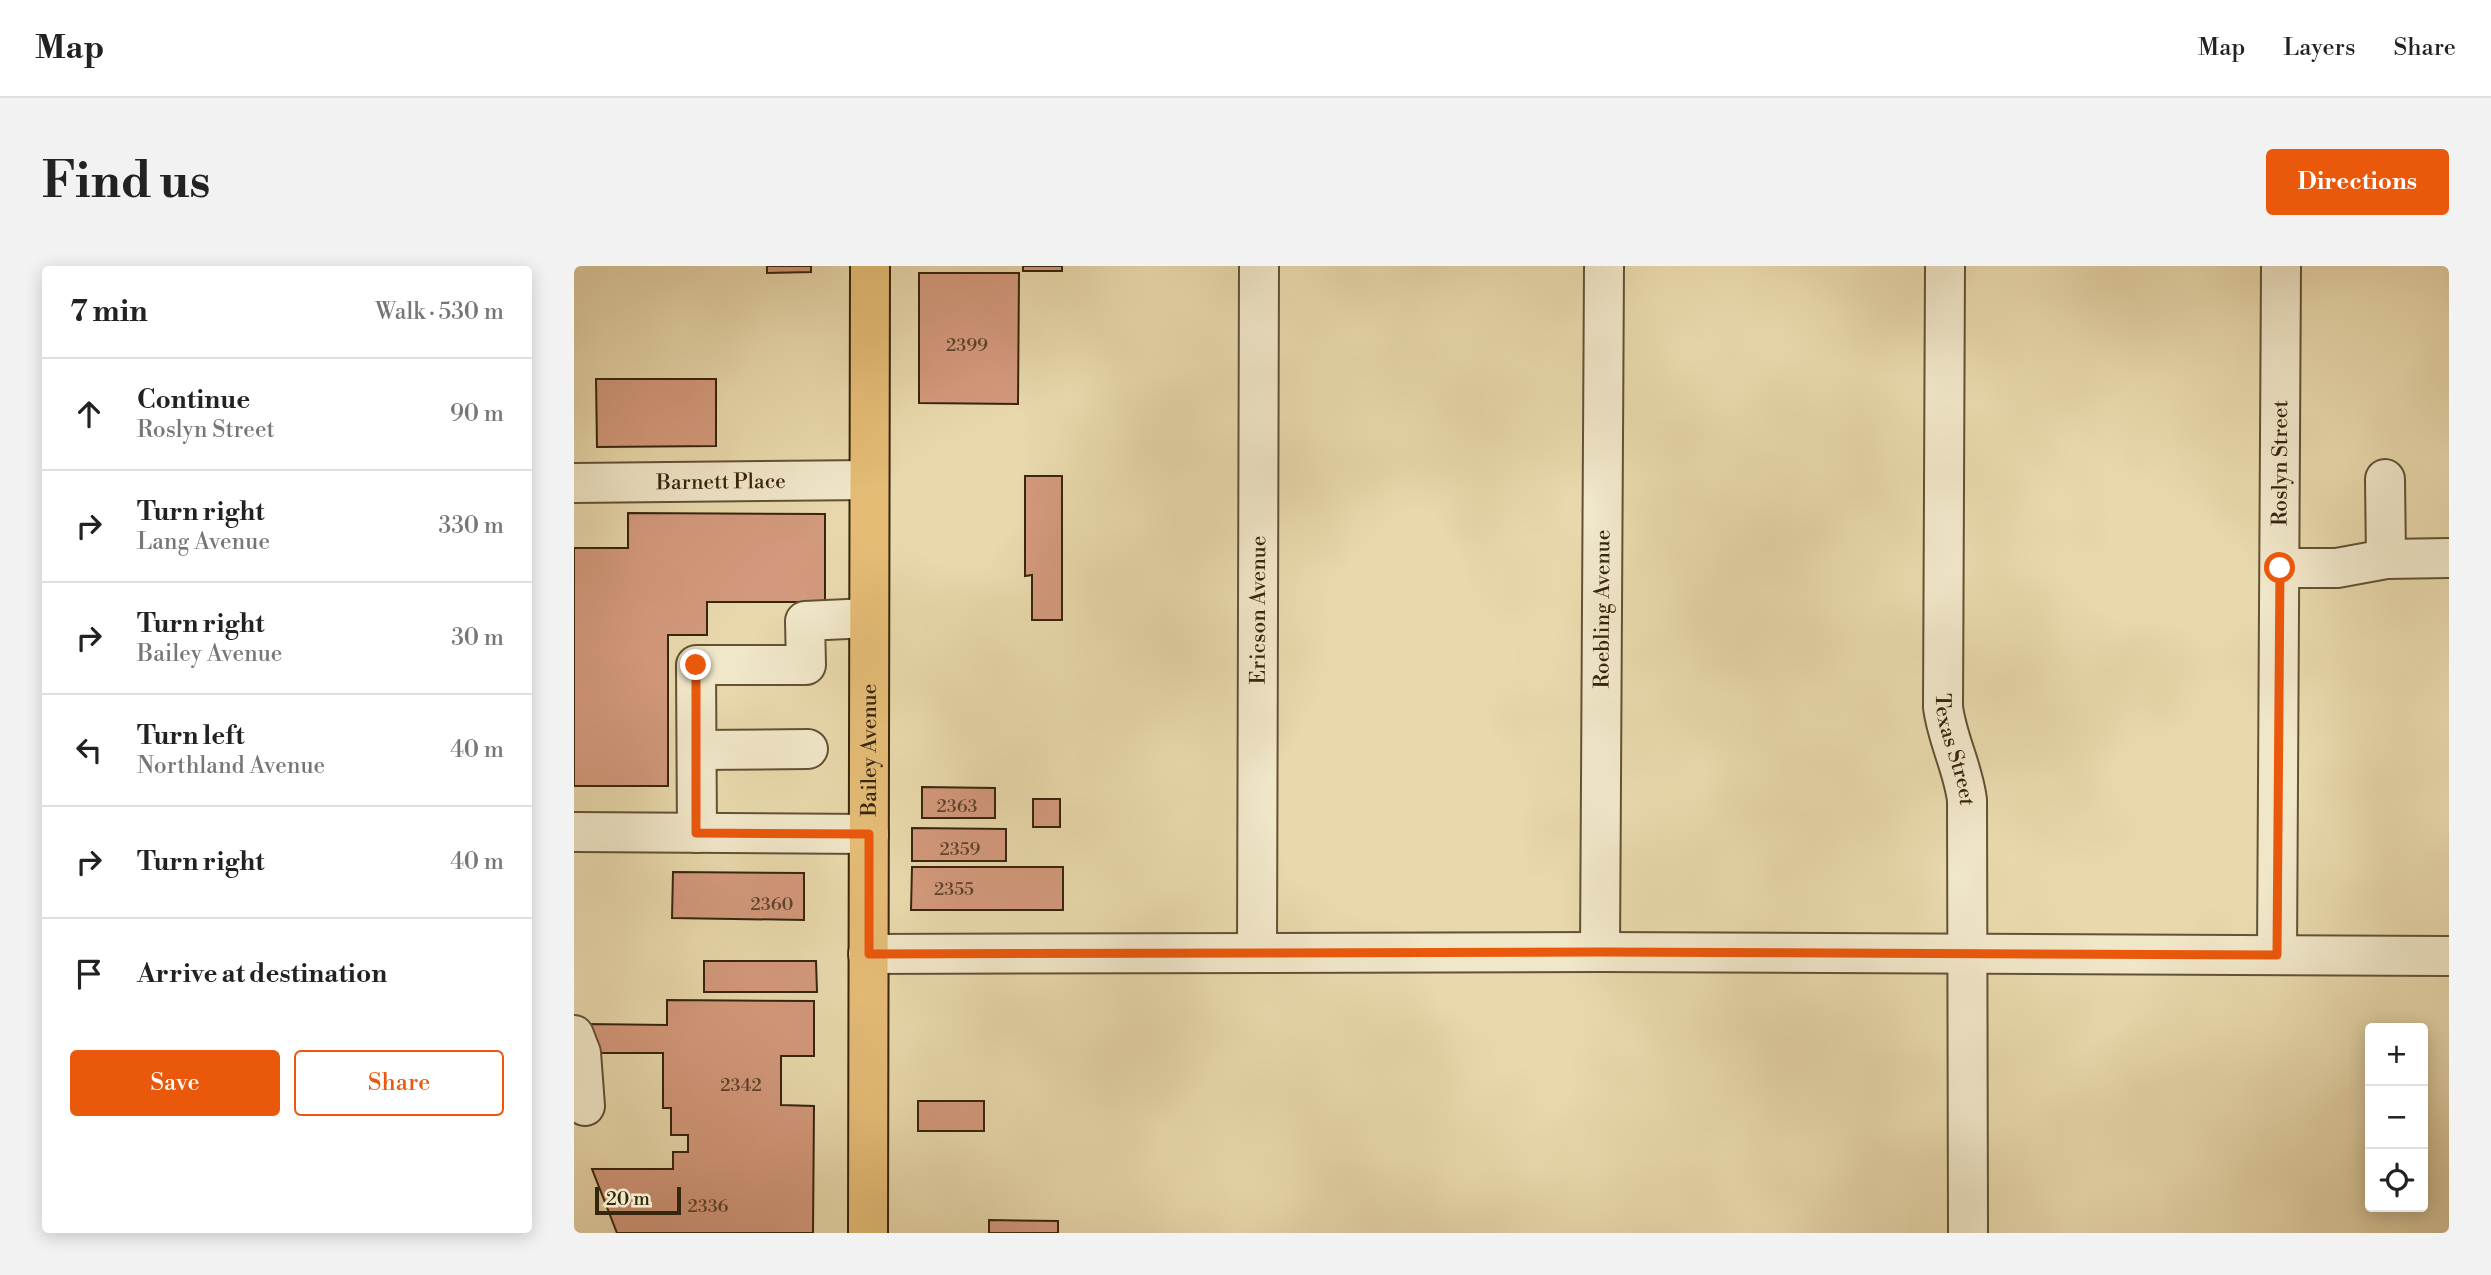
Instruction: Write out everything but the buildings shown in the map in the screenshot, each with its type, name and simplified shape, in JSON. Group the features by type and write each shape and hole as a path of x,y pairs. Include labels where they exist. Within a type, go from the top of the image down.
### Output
{"main road":[{"name":"Bailey Avenue","path":"868,1233 870,266"}],"street":[{"name":"Ericson Avenue","path":"1257,953 1259,266"},
{"name":"Roebling Avenue","path":"1600,952 1604,266"},
{"name":"Texas Street","path":"1945,266 1943,706 1947,732 1962,772 1967,800 1968,1233"},
{"name":"Roslyn Street","path":"2277,955 2281,266"},
{"path":"2385,479 2386,559"},
{"name":"Barnett Place","path":"574,483 869,480"},
{"path":"2280,568 2337,568 2386,559 2449,558"},
{"path":"696,833 696,665 806,665 805,621 869,618"},
{"path":"696,750 808,749"},
{"path":"574,832 869,834"},
{"path":"869,954 1600,952 2449,956"},
{"path":"574,1035 581,1053 585,1106"}],"route":[{"path":"696,665 696,833 869,834 869,954 1600,952 2277,955 2280,568"}]}
